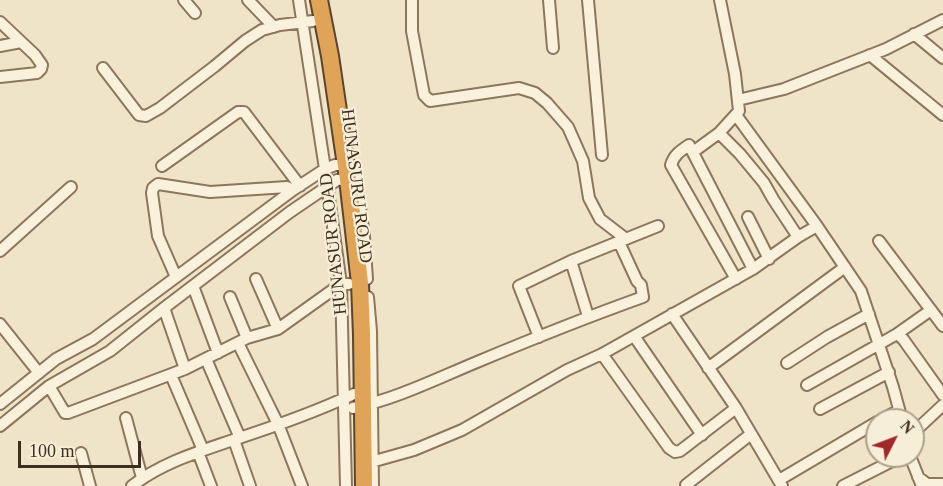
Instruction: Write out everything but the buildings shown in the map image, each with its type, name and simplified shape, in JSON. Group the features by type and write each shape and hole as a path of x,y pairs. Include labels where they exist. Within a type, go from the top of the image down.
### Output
{"highway":[{"name":"HUNASURU ROAD","path":"309,0 308,21 336,174 345,284 353,335 358,402 354,486"},
{"name":"HUNASUR ROAD","path":"320,0 330,56 336,174 360,283 358,402 368,463 364,486"}],"street":[{"path":"184,0 195,13"},
{"path":"248,0 274,27"},
{"path":"103,68 139,115 146,116 160,108 262,30 308,21 299,0"},
{"path":"327,0 364,236 371,331 346,486"},
{"path":"132,486 141,478 179,459 278,424 358,402 406,392 588,316 643,297 641,285 622,241 600,219 589,198 583,161 568,127 547,103 536,93 519,88 430,101 424,95 412,31 412,0"},
{"path":"549,0 553,48"},
{"path":"588,0 602,155"},
{"path":"693,152 719,133 739,111 735,74 720,0"},
{"path":"738,100 784,89 870,55 943,20"},
{"path":"0,22 42,65 37,73 0,77"},
{"path":"914,34 943,58"},
{"path":"0,46 21,42"},
{"path":"870,55 943,115"},
{"path":"162,166 238,112 244,112 296,188"},
{"path":"736,114 861,291 889,372 898,408"},
{"path":"719,133 765,183 772,199 798,237"},
{"path":"736,279 671,165 673,158 689,146 753,270"},
{"path":"0,404 56,359 93,339 296,188 336,174"},
{"path":"0,426 49,386 110,351 336,174"},
{"path":"176,277 158,236 152,193 153,188 158,184 210,192 296,188"},
{"path":"0,251 71,187"},
{"path":"748,218 769,259"},
{"path":"538,337 519,286 571,261 658,226"},
{"path":"373,486 368,463 414,450 462,430 567,370 602,354 753,270 817,226"},
{"path":"879,241 943,326"},
{"path":"571,261 588,316"},
{"path":"708,368 845,267"},
{"path":"256,279 278,329"},
{"path":"49,386 65,413 68,413 171,375 243,341 278,329 345,284"},
{"path":"193,286 218,353"},
{"path":"230,297 243,341 302,486"},
{"path":"164,308 185,369"},
{"path":"807,385 879,342 897,334 931,310"},
{"path":"672,314 736,408 781,483 865,430"},
{"path":"787,363 826,337 869,314"},
{"path":"0,324 39,373"},
{"path":"897,334 943,395"},
{"path":"634,336 702,435"},
{"path":"602,354 669,448 675,452 680,451 736,408"},
{"path":"206,359 237,439 250,486"},
{"path":"820,409 889,372"},
{"path":"171,375 201,451 211,486"},
{"path":"925,422 943,405"},
{"path":"126,418 141,478"},
{"path":"686,485 751,434"},
{"path":"81,453 90,486"},
{"path":"843,486 878,468"},
{"path":"920,481 943,485"}]}
